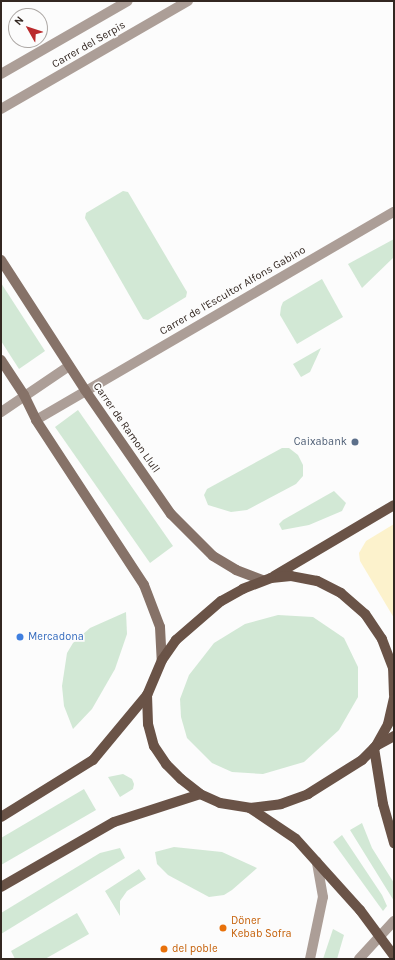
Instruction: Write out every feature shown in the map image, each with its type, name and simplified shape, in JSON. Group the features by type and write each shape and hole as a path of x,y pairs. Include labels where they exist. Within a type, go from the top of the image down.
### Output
{"main road":[{"name":"Carrer de Ramon Llull","path":"1,260 85,390 171,514 187,532 223,563 266,579"},
{"path":"1,360 24,395 36,420 144,585 160,627 162,660"},
{"path":"1,817 93,760 147,695 162,660 176,640 194,622 221,601 266,579 394,505"},
{"path":"266,579 291,576 317,581 341,593 365,614 382,639 393,668 394,696"},
{"path":"147,695 148,724 154,746 166,764 200,794 220,803 250,808 281,804 308,794 348,770 375,747 394,736"},
{"path":"394,699 388,724 375,747 383,804 394,843"},
{"path":"1,887 114,822 200,794"},
{"path":"250,808 296,839 380,936 394,956"}],"street":[{"name":"Carrer del Serpis","path":"1,74 128,1"},
{"name":"Carrer del Serpis","path":"1,109 188,1"},
{"name":"Carrer de l'Escultor Alfons Gabino","path":"36,420 85,390 394,212"},
{"path":"1,412 69,366"},
{"path":"310,959 323,897 317,862"},
{"path":"359,959 394,921"}],"green space":[{"path":"123,191 128,192 187,292 186,297 148,320 143,319 85,218 86,213"},
{"path":"394,239 394,257 362,288 348,264"},
{"path":"322,279 343,317 297,344 280,315 281,307 283,302"},
{"path":"1,283 45,351 19,369 1,341"},
{"path":"321,348 310,372 301,377 293,364"},
{"path":"78,410 173,546 150,563 55,427"},
{"path":"282,448 289,448 298,455 303,465 303,476 296,484 247,510 231,512 208,505 204,495 207,489"},
{"path":"334,491 346,503 342,511 309,525 282,530 279,524 283,520"},
{"path":"126,612 127,634 115,669 92,709 73,729 64,706 62,686 67,653 73,643 90,628"},
{"path":"278,615 313,617 344,638 358,667 358,697 339,730 304,762 263,774 232,772 212,763 187,738 181,717 180,699 189,675 214,643 245,624"},
{"path":"123,774 132,779 134,784 133,789 120,797 108,777"},
{"path":"84,789 96,810 1,865 1,838"},
{"path":"362,823 372,848 394,883 394,901 350,830"},
{"path":"342,835 382,895 387,906 383,911 333,842"},
{"path":"174,847 222,852 257,868 224,895 209,897 168,875 157,864 155,852"},
{"path":"120,848 125,858 1,934 1,913 100,853"},
{"path":"139,869 146,879 127,891 120,901 120,916 105,891"},
{"path":"77,913 89,934 45,959 15,959 11,951"},
{"path":"333,929 344,935 337,959 323,959"}],"sand":[{"path":"394,524 394,618 360,561 359,553 366,541"}],"place":[{"name":"Caixabank","path":"355,442"},
{"name":"Mercadona","path":"20,637"},
{"name":"Döner Kebab Sofra","path":"223,928"},
{"name":"del poble","path":"164,949"}]}
